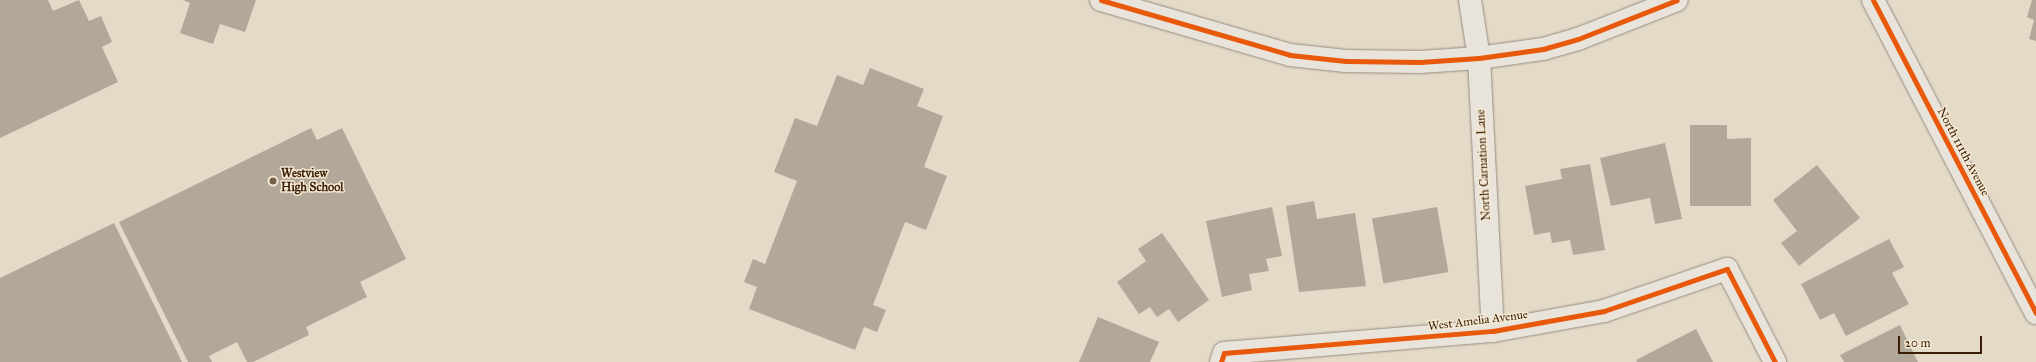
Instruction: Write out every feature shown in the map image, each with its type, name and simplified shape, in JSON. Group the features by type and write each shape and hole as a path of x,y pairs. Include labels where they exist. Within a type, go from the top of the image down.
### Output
{"street":[{"path":"1101,0 1290,55 1346,61 1420,62 1479,58 1543,48 1578,39 1677,0"},
{"name":"North Carnation Lane","path":"1470,0 1479,58 1493,331"},
{"name":"North 111th Avenue","path":"1873,0 2036,312"},
{"name":"West Amelia Avenue","path":"1222,358 1493,331 1604,311 1727,269 1775,362"}],"building":[{"path":"0,0 48,0 53,11 79,0 89,21 101,16 112,42 102,47 118,82 0,138"},
{"path":"183,0 256,0 245,32 220,24 213,44 180,33 190,3"},
{"path":"2032,0 2036,0 2036,41 2029,39 2034,20 2027,17"},
{"path":"870,68 924,89 917,106 943,116 924,167 947,176 926,230 905,222 873,305 886,310 877,332 864,327 855,350 749,309 757,287 744,282 753,259 765,264 797,181 774,172 795,118 817,126 837,75 863,85"},
{"path":"1690,125 1727,125 1727,139 1751,138 1751,206 1690,206"},
{"path":"311,128 317,140 342,128 406,259 360,282 367,297 306,327 309,335 253,362 247,362 237,342 209,356 212,362 188,362 119,222"},
{"path":"1665,143 1682,219 1655,224 1650,198 1611,206 1600,158"},
{"path":"1590,164 1605,250 1573,255 1570,240 1552,243 1550,232 1534,235 1525,186 1562,179 1560,169"},
{"path":"1817,165 1860,218 1799,266 1781,243 1797,231 1773,200"},
{"path":"1314,201 1317,219 1355,213 1366,286 1299,292 1286,206"},
{"path":"1272,207 1282,256 1266,259 1269,271 1249,274 1252,290 1222,297 1206,221"},
{"path":"1437,207 1448,272 1383,283 1372,218"},
{"path":"114,223 182,362 0,362 0,278"},
{"path":"1162,233 1209,300 1178,322 1169,309 1157,317 1150,307 1139,314 1117,282 1146,261 1138,249"},
{"path":"1889,239 1904,267 1892,273 1909,304 1846,336 1834,313 1820,320 1801,284"},
{"path":"1098,317 1159,342 1150,362 1079,362"},
{"path":"1900,325 1918,362 1844,362 1840,355"},
{"path":"1696,329 1713,362 1637,362 1636,360"}],"cycle path":[{"path":"1101,0 1290,55 1346,61 1420,62 1479,58 1543,49 1578,39 1677,0"},
{"path":"1873,0 2036,313"},
{"path":"1221,362 1224,353 1493,331 1604,311 1727,269 1775,362"}],"place":[{"name":"Westview High School","path":"273,181"}]}
